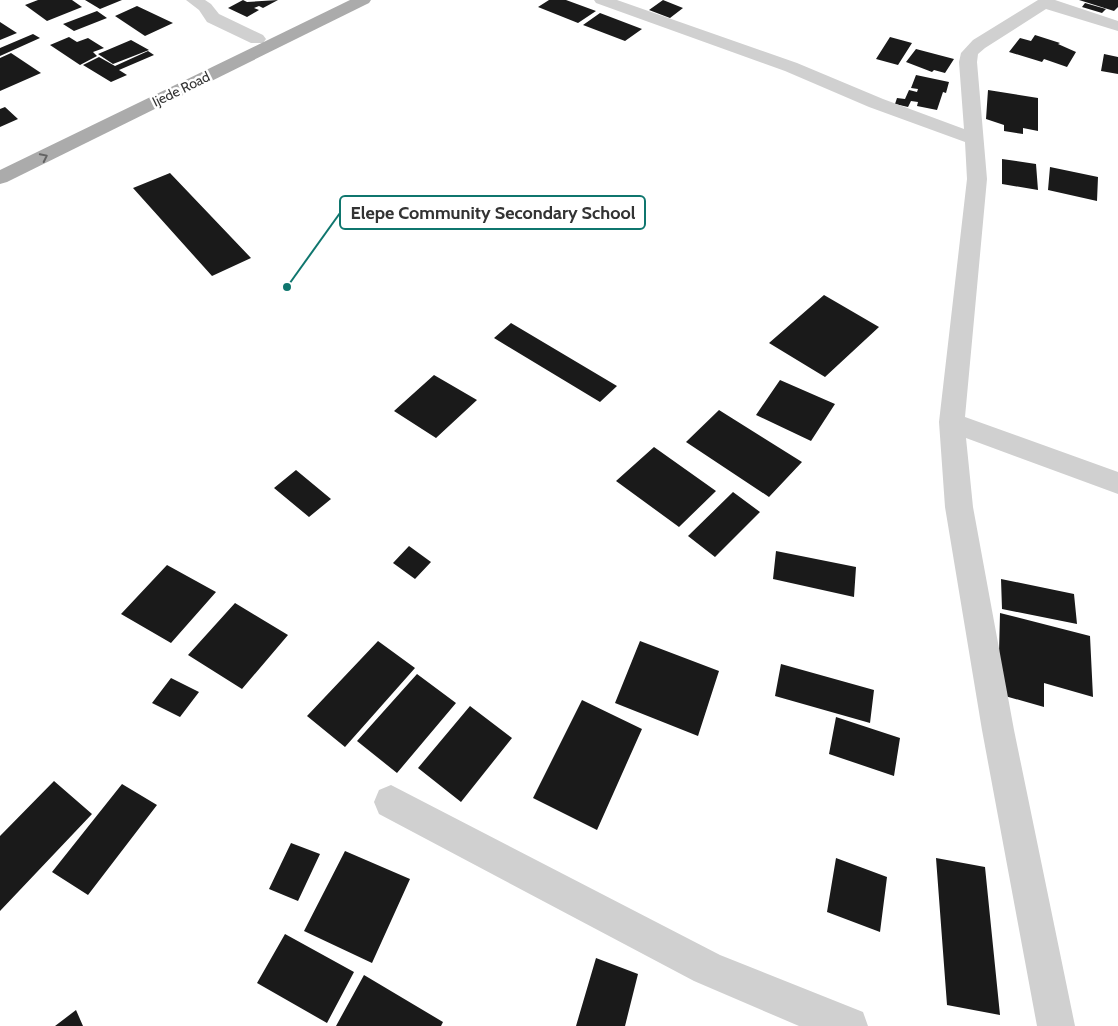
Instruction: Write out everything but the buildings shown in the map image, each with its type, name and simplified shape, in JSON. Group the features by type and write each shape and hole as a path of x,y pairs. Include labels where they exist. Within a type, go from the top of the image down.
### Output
{"main road":[{"name":"Ijede Road","path":"0,163 335,0"},
{"name":"Ijede Road","path":"0,178 363,0"}],"street":[{"path":"194,0 205,7 213,18 257,38"},
{"path":"602,0 791,67 876,103 974,139"},
{"path":"1056,1026 998,730 959,507 952,422 977,179 968,62 970,53 979,44 1046,2 1118,26"},
{"path":"952,422 1118,483"},
{"path":"392,802 706,968 849,1026"}],"place":[{"name":"Elepe Community Secondary School","path":"287,287"}]}
